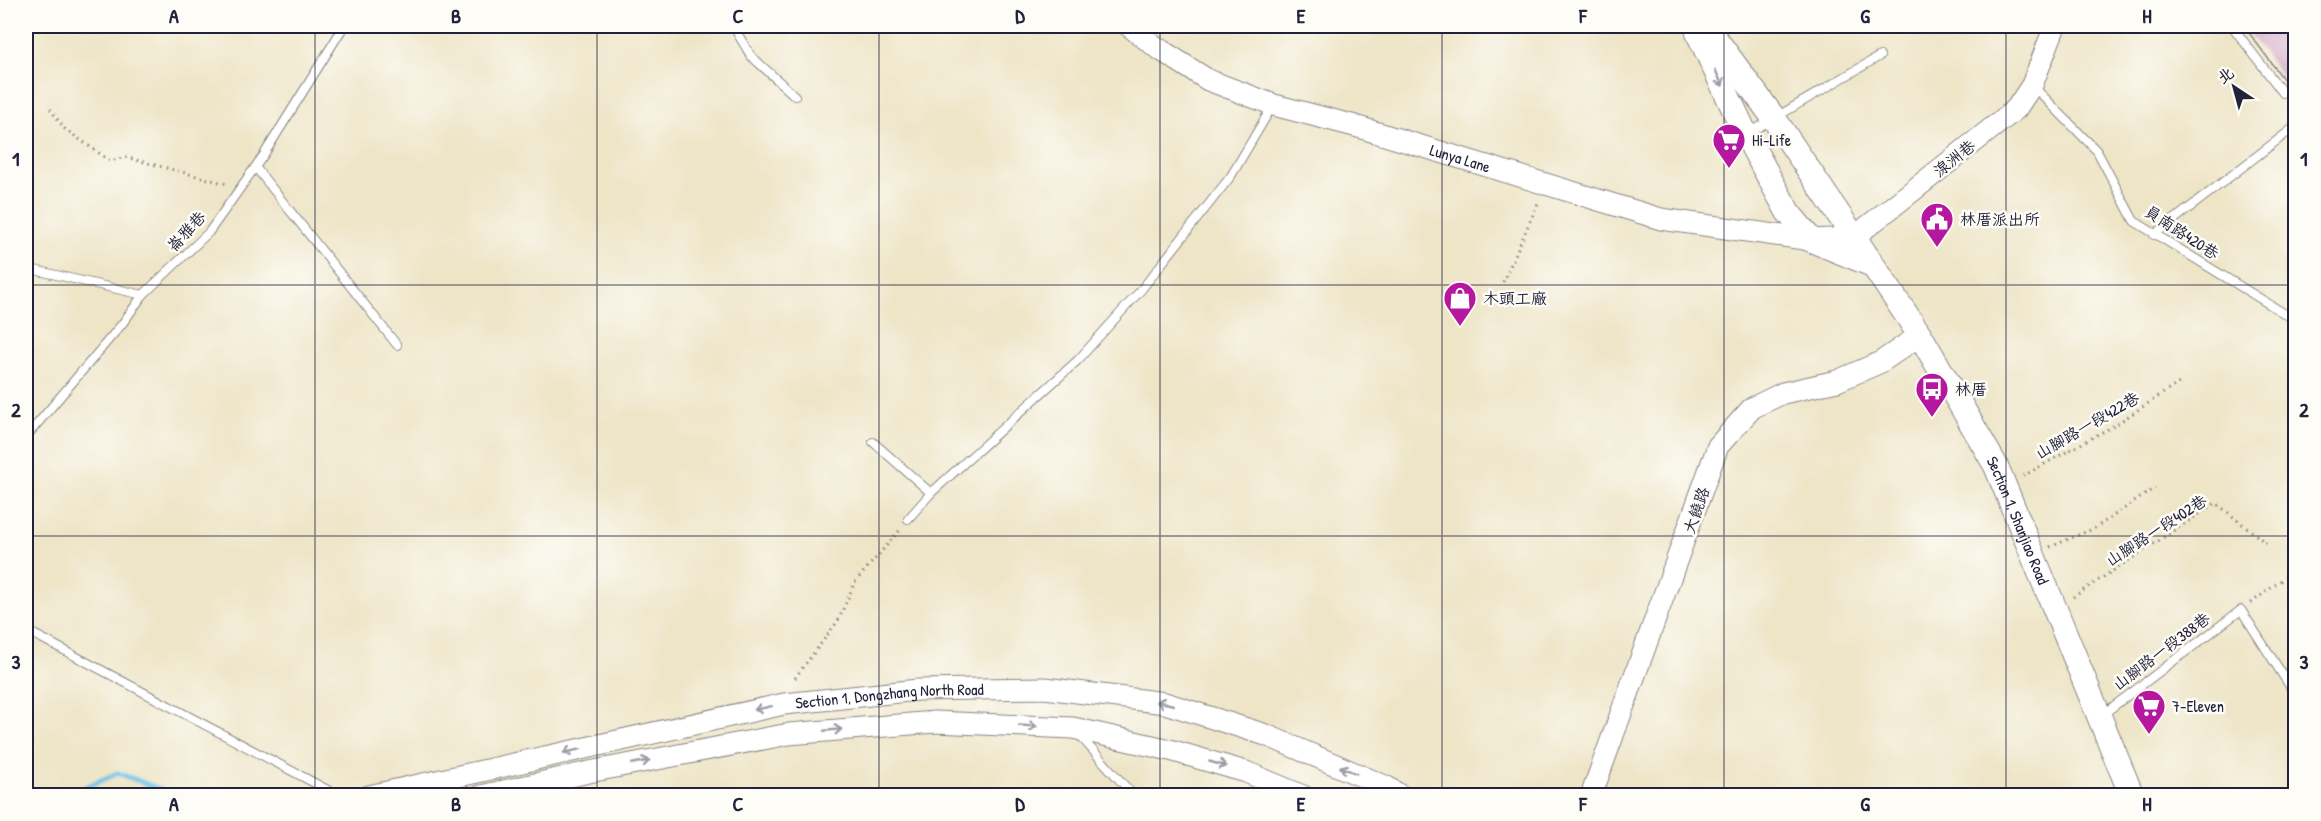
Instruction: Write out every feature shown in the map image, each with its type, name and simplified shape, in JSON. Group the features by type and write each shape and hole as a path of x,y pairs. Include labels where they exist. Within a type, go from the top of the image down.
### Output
{"main road":[{"path":"1694,26 1746,135 1788,212 1811,240 1870,264"},
{"name":"Section 1, Shanjiao Road","path":"1706,26 1773,117 1920,335 2006,485 2132,795"}],"street":[{"name":"Lunya Lane","path":"1130,26 1156,47 1208,80 1274,105 1355,126 1661,219 1811,240"},
{"name":"湶洲巷","path":"1853,238 2016,109 2032,85 2055,26"},
{"path":"1811,240 1853,238"},
{"name":"大饒路","path":"1592,795 1718,446 1752,408 1783,393 1837,381 1881,362 1920,335"},
{"name":"Section 1, Dongzhang North Road","path":"369,795 784,704 918,690 1045,688 1166,702 1266,735 1401,795"},
{"name":"Section 1, Dongzhang North Road","path":"481,795 789,734 935,722 1072,728 1170,750 1246,772 1303,795"}],"lane":[{"name":"崙雅巷","path":"26,437 122,324 143,295 209,232 256,168 344,26"},
{"path":"733,26 751,56 795,96"},
{"path":"2232,26 2283,93"},
{"path":"1746,135 1880,56"},
{"name":"員南路420巷","path":"2032,85 2097,151 2134,221 2290,317 2295,324"},
{"path":"909,519 931,493 1078,360 1141,290 1231,176 1274,105"},
{"path":"2154,235 2292,129 2295,133"},
{"path":"256,168 397,345"},
{"path":"26,268 143,295"},
{"path":"873,442 931,493"},
{"path":"2241,610 2293,691"},
{"name":"山腳路一段388巷","path":"2099,717 2241,610"},
{"path":"26,630 339,795"},
{"path":"1072,728 1134,795"}],"path":[{"path":"51,109 65,129 110,161 125,157 240,187"},
{"path":"1503,282 1547,185"},
{"name":"山腳路一段422巷","path":"2006,485 2115,425 2179,383"},
{"path":"2034,554 2095,528 2156,488"},
{"name":"山腳路一段402巷","path":"2056,609 2216,503 2266,543"},
{"path":"795,678 838,621 855,582 909,519"},
{"path":"2241,610 2295,569"}],"building":[{"path":"2244,26 2292,26 2295,31 2295,71 2284,80"}],"waterway":[{"path":"79,796 85,787 118,773 178,796"}],"place":[{"name":"Hi-Life","path":"1729,169"},
{"name":"林厝派出所","path":"1937,248"},
{"name":"木頭工廠","path":"1460,327"},
{"name":"林厝","path":"1932,418"},
{"name":"7-Eleven","path":"2149,735"}]}
